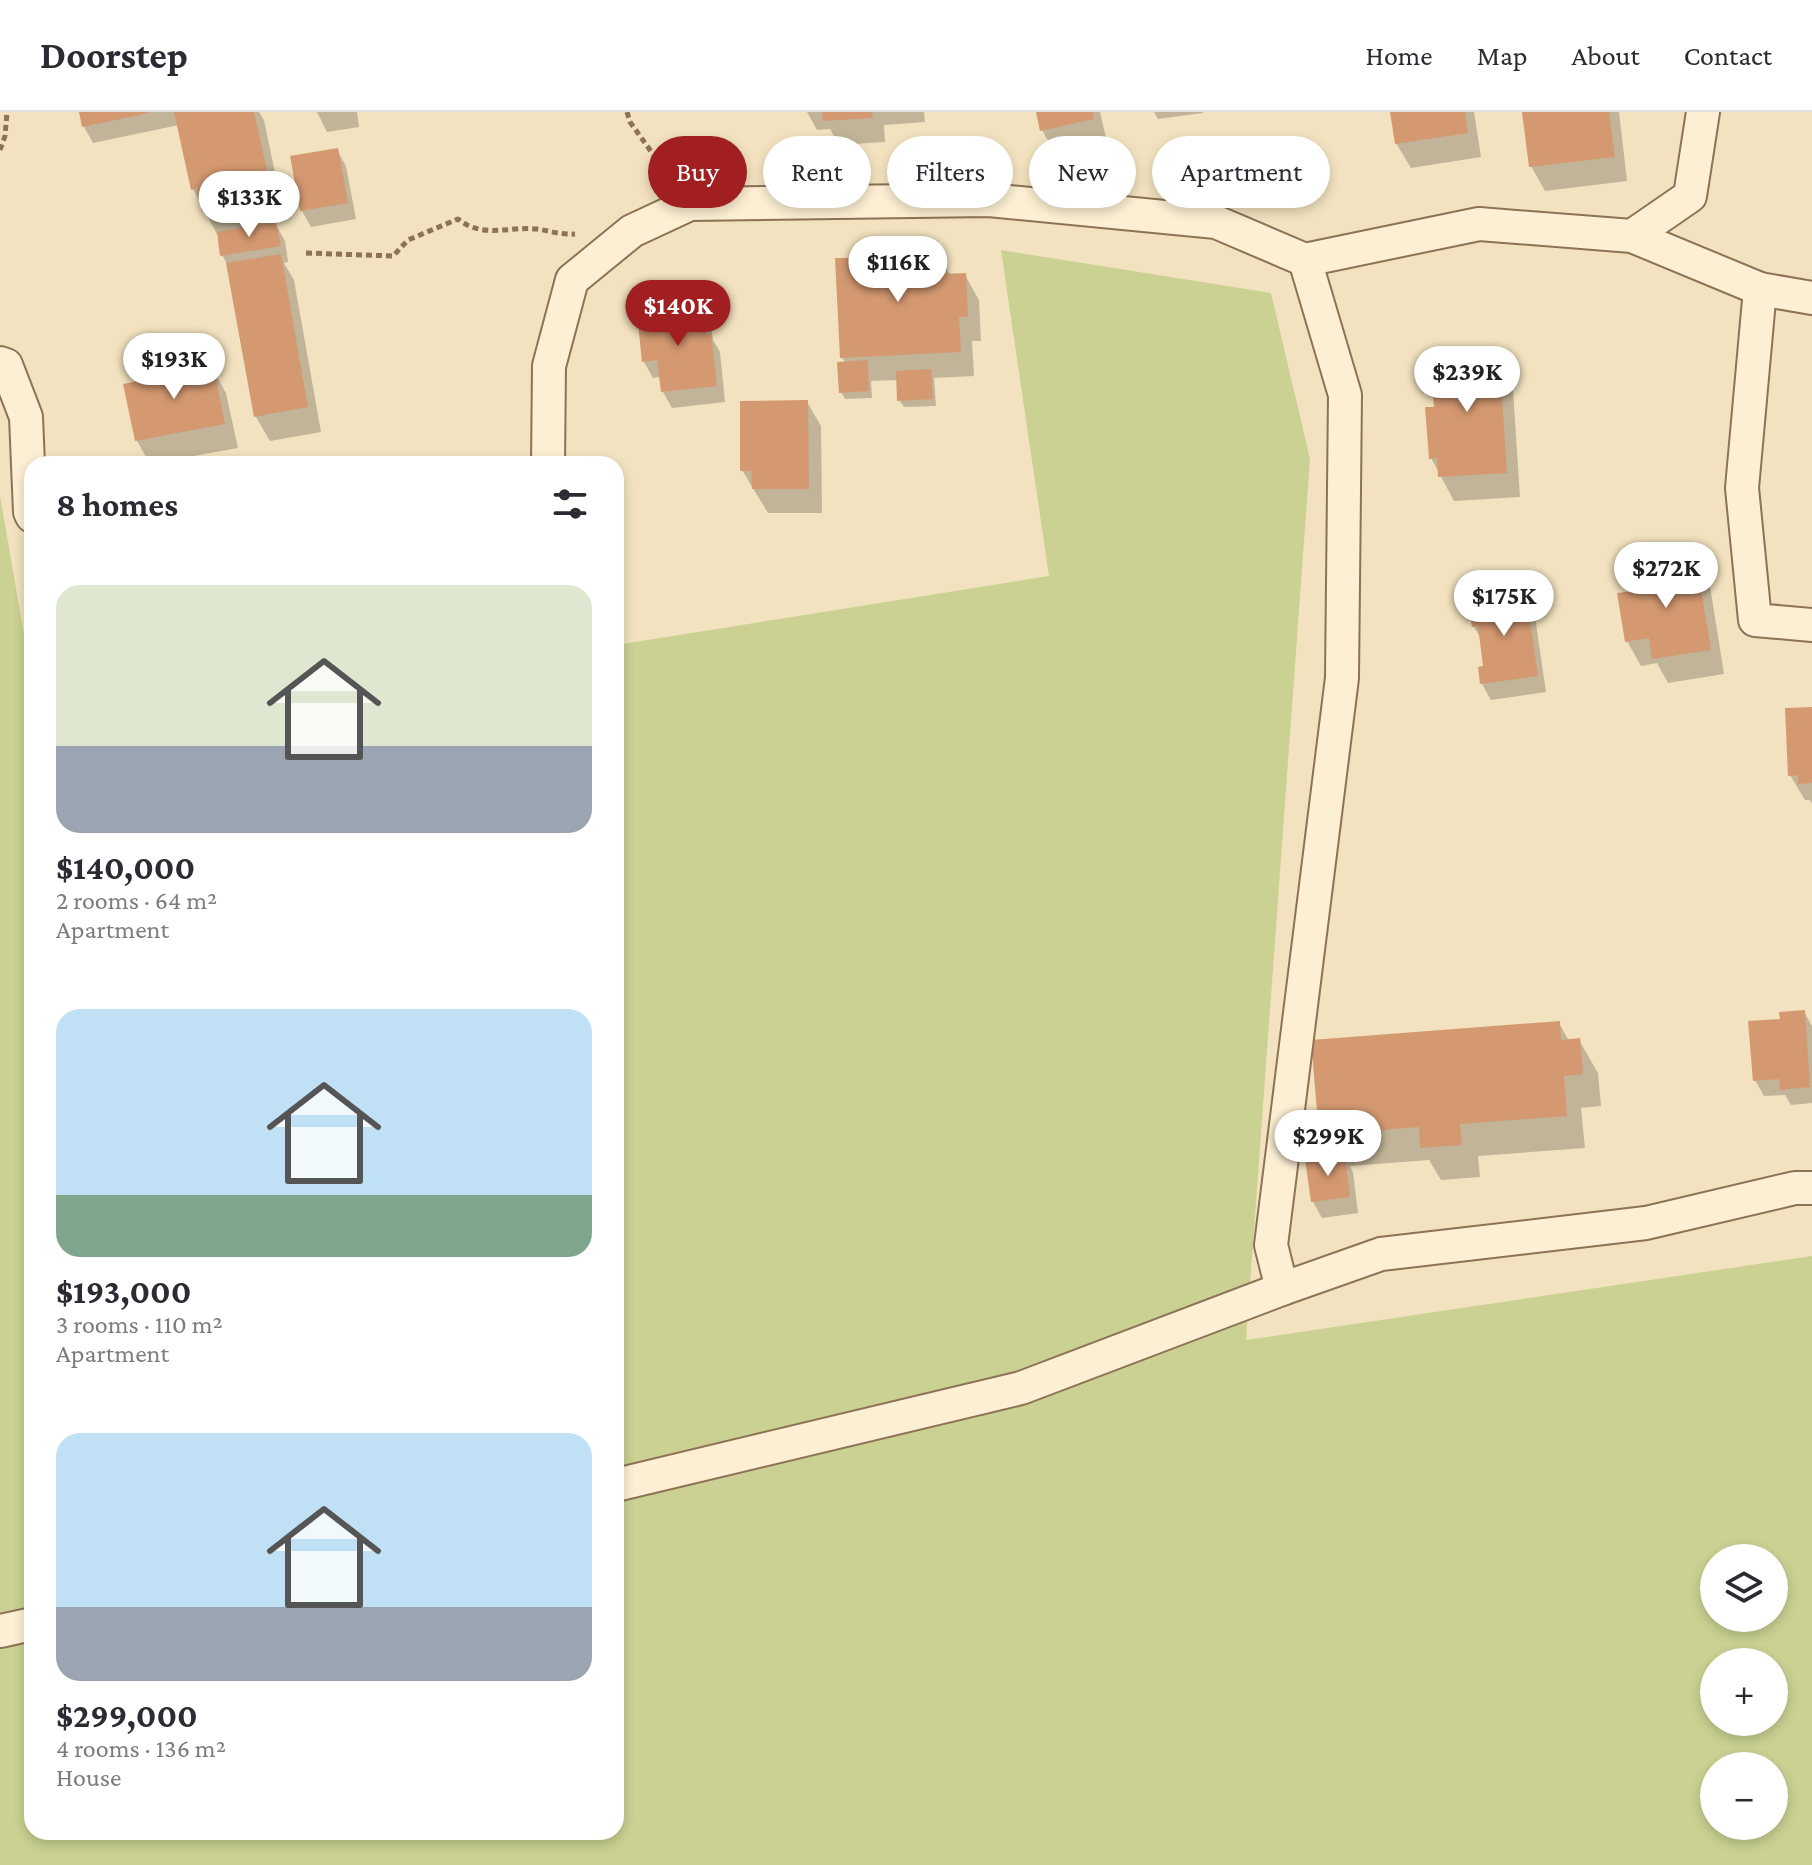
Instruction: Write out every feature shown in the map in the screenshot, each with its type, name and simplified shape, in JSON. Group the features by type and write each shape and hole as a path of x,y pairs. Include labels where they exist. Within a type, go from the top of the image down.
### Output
{"street":[{"path":"1632,236 1690,196 1703,112"},
{"path":"747,203 989,200 1216,222 1305,260 1479,224 1632,236 1760,289 1812,298"},
{"path":"548,456 549,366 572,280 632,231 681,208"},
{"path":"1282,1289 1271,1245 1342,678 1345,395 1305,260"},
{"path":"1760,289 1742,488 1755,620 1812,625"},
{"path":"0,363 6,365 26,417 28,456"},
{"path":"624,1483 1021,1388 1381,1254 1646,1223 1795,1188 1812,1188"},
{"path":"1,1631 24,1626"}],"path":[{"path":"0,150 7,112"},
{"path":"627,112 630,122 648,147"},
{"path":"306,253 393,256 408,240 458,219 470,228 497,232 535,229 559,235 632,231"}],"green space":[{"path":"1001,250 1271,293 1310,459 1246,1340 1812,1256 1812,1865 0,1865 0,496 24,635 24,1840 624,1840 624,644 1049,576"}],"building":[{"path":"79,112 148,112 149,113 82,127"},
{"path":"174,112 254,112 273,197 202,212 197,188 191,190"},
{"path":"822,112 872,112 873,118 823,121"},
{"path":"1036,112 1093,112 1094,119 1040,131"},
{"path":"1390,112 1465,112 1468,133 1395,144"},
{"path":"1522,112 1609,112 1615,157 1529,167"},
{"path":"338,148 348,203 300,211 290,156"},
{"path":"276,222 281,246 220,256 217,232"},
{"path":"900,248 901,255 940,253 941,274 966,273 968,317 959,317 961,352 840,358 835,258 851,258 851,250"},
{"path":"281,254 308,407 254,417 226,263"},
{"path":"703,307 706,335 711,334 717,386 661,392 657,360 642,362 637,314"},
{"path":"1499,348 1507,473 1438,477 1437,458 1429,459 1425,407 1434,407 1430,353"},
{"path":"868,360 869,391 839,393 837,362"},
{"path":"190,361 192,370 213,366 225,424 135,441 123,384 147,379 145,371"},
{"path":"931,369 933,399 897,401 896,371"},
{"path":"808,400 809,489 752,489 751,471 740,471 740,401"},
{"path":"1696,559 1711,650 1652,659 1649,638 1625,642 1617,593 1634,591 1631,570"},
{"path":"1526,592 1538,676 1480,684 1478,667 1483,666 1478,626 1472,627 1468,601"},
{"path":"1812,707 1812,783 1798,784 1798,775 1788,776 1785,708"},
{"path":"1805,1010 1810,1087 1780,1090 1779,1079 1753,1081 1748,1021 1780,1019 1779,1012"},
{"path":"1560,1021 1561,1040 1580,1038 1583,1074 1564,1076 1567,1116 1460,1124 1462,1145 1420,1148 1419,1127 1319,1135 1311,1040"},
{"path":"1345,1154 1350,1197 1311,1202 1305,1159"}]}
